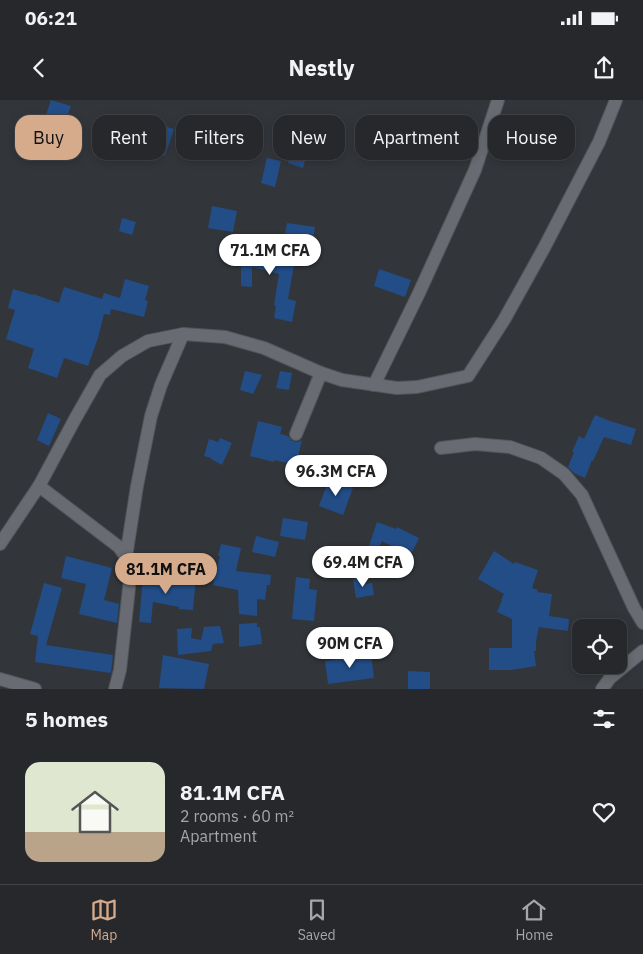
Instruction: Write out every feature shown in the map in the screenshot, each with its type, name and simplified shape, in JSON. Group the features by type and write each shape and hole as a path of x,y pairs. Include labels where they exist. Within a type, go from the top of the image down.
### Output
{"street":[{"path":"374,385 419,293 475,170 498,100"},
{"path":"0,544 39,486 100,375 122,356 148,341 183,334 224,337 264,348 320,373 342,380 397,388 417,387 468,376 504,320 544,248 599,142 616,100"},
{"path":"126,557 136,486 151,416 161,385 183,334"},
{"path":"296,434 320,373"},
{"path":"441,448 476,444 510,447 541,458 564,474 582,494 634,608 643,623"},
{"path":"39,486 119,547 126,557 130,570 130,588 120,670 115,689"},
{"path":"602,689 610,678 643,650"},
{"path":"0,679 35,689"}],"building":[{"path":"51,100 71,106 68,115 46,115"},
{"path":"166,127 174,129 166,153"},
{"path":"267,158 281,161 275,187 261,183"},
{"path":"289,160 305,160 303,168 288,163"},
{"path":"212,206 237,211 233,232 208,228"},
{"path":"122,218 136,222 132,235 119,231"},
{"path":"287,223 315,227 312,245 284,240"},
{"path":"259,235 276,238 272,262 294,265 288,299 296,301 292,322 274,318 279,274 252,267 252,287 241,286 241,264 228,261 229,257 256,257"},
{"path":"379,269 411,280 405,297 374,286"},
{"path":"125,279 149,286 145,300 148,301 144,317 111,309 110,315 104,314 88,366 64,358 57,378 28,368 34,349 6,339 15,310 8,308 13,289 59,303 64,287 102,299 104,293 120,298"},
{"path":"245,371 262,375 253,394 240,390"},
{"path":"280,371 292,373 289,390 276,388"},
{"path":"48,413 61,419 49,446 37,440"},
{"path":"595,415 636,429 631,445 604,437 585,478 574,473 568,467 579,436 584,439"},
{"path":"258,421 282,427 280,434 288,436 292,441 298,442 302,440 296,465 250,456"},
{"path":"220,438 232,443 222,465 204,456 209,439 218,442"},
{"path":"329,479 353,488 343,515 319,506"},
{"path":"283,518 308,522 305,540 280,536"},
{"path":"377,522 396,529 397,527 419,538 410,556 382,541 378,549 369,546"},
{"path":"256,536 279,542 275,557 252,552"},
{"path":"221,544 241,548 236,571 271,575 270,585 267,585 265,600 257,599 257,616 239,614 238,590 213,585"},
{"path":"494,551 514,564 515,562 538,570 532,588 538,590 537,592 552,594 549,616 569,619 568,631 539,627 536,651 534,651 536,666 511,670 489,670 489,648 512,648 512,619 497,612 504,594 478,579"},
{"path":"66,556 112,568 104,600 119,604 117,623 79,614 86,584 61,578"},
{"path":"182,575 196,577 193,610 179,609 179,607 153,602 151,623 139,622 143,577 181,584"},
{"path":"296,577 310,579 309,589 317,590 314,621 292,619"},
{"path":"364,577 365,584 372,583 374,595 356,598 353,579"},
{"path":"44,583 62,588 46,645 113,655 111,673 35,662 38,636 30,634"},
{"path":"257,623 257,627 260,627 262,644 239,647 239,624"},
{"path":"220,626 224,643 213,644 211,651 178,655 177,629 192,628 191,638 201,640 204,627"},
{"path":"371,654 374,678 328,684 325,661"},
{"path":"163,655 209,664 204,689 159,688"},
{"path":"408,671 430,672 430,689 408,689"}]}
